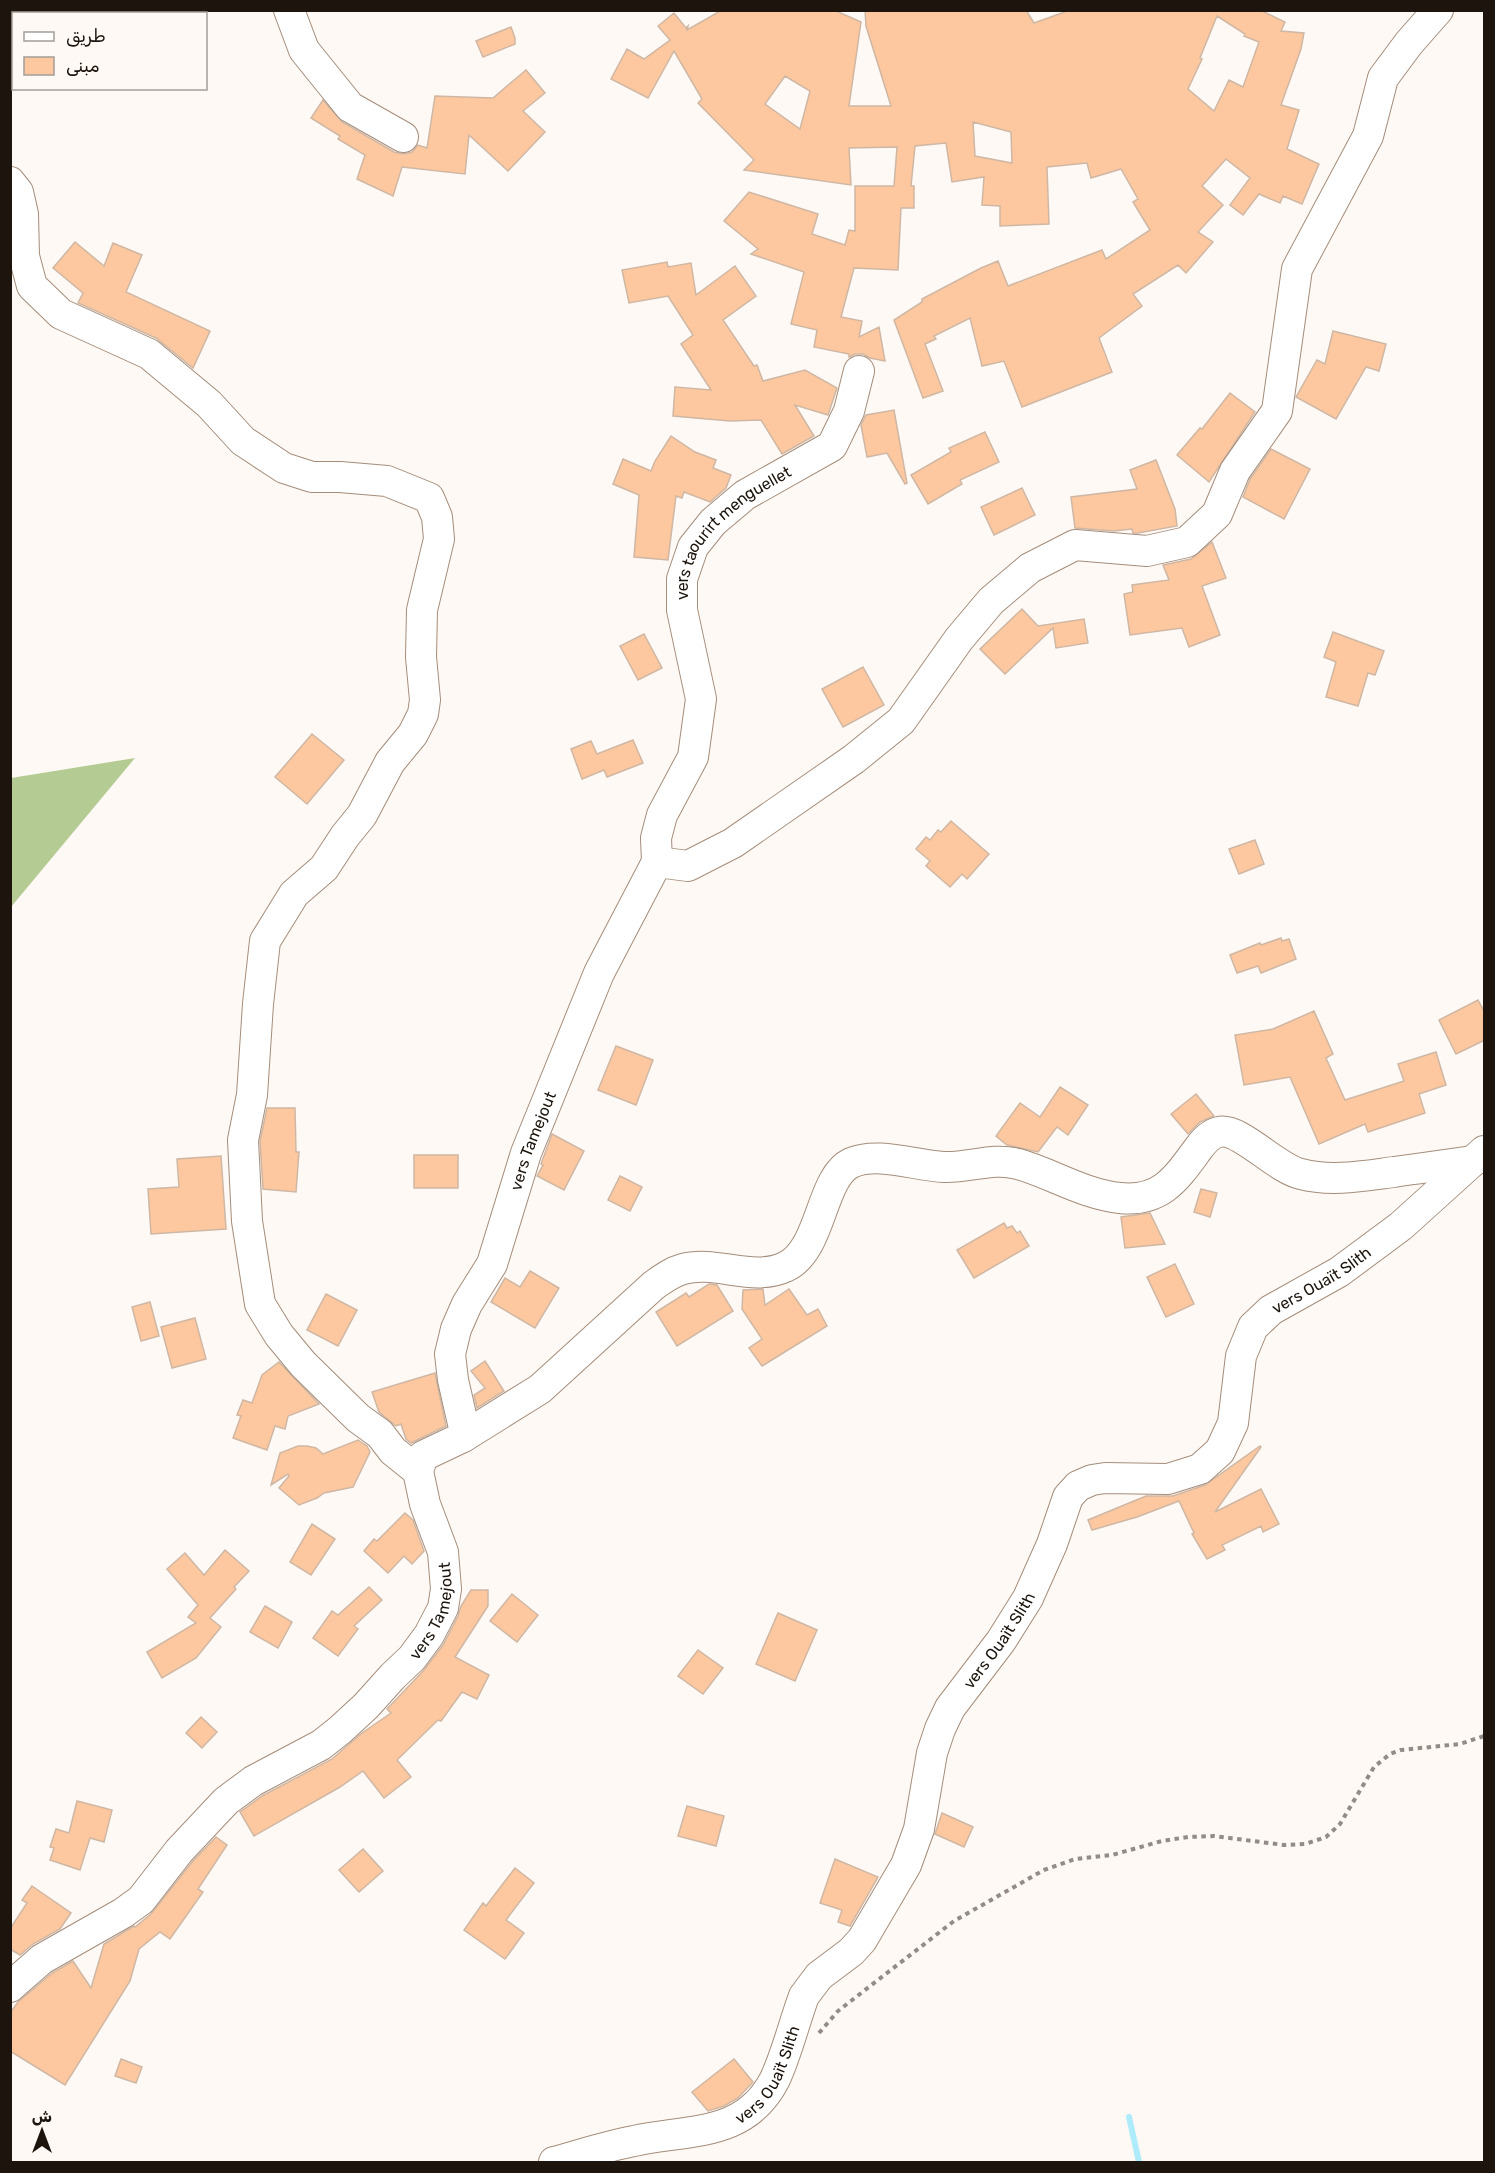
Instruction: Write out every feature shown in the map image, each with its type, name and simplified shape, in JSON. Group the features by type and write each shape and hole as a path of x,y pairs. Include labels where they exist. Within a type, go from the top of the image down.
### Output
{"street":[{"path":"289,10 304,50 350,107 404,137"},
{"path":"657,861 688,866 734,843 854,759 901,721 959,639 992,602 1030,568 1075,545 1147,551 1187,542 1217,514 1235,471 1277,411 1297,269 1368,136 1383,78 1438,10"},
{"path":"10,182 18,192 23,214 24,256 33,286 61,314 148,354 209,404 243,441 284,468 312,477 387,481 429,498 438,518 439,539 422,610 421,657 425,700 423,714 413,734 390,762 362,815 324,868 294,894 265,941 252,1095 243,1140 247,1221 260,1304 279,1335 303,1364 358,1418 380,1434 393,1451 418,1471 423,1456 463,1437 540,1389 654,1285 670,1274 704,1267 767,1272 786,1267 803,1252 839,1172 851,1163 866,1159 944,1167 966,1166 993,1160 1017,1164 1077,1188 1119,1198 1140,1198 1159,1192 1175,1180 1203,1142 1220,1131 1232,1133 1283,1167 1299,1174 1322,1177 1350,1178 1479,1156"},
{"name":"vers taourirt menguellet","path":"657,861 656,838 662,815 693,757 701,699 682,610 682,579 693,547 713,522 746,495 832,446 849,411 859,371"},
{"name":"vers Tamejout","path":"463,1437 464,1428 453,1380 450,1354 456,1329 467,1304 492,1264 526,1153 599,972 657,861"},
{"name":"vers Ouaït Slith","path":"554,2163 636,2140 720,2127 742,2116 760,2101 774,2079 804,1996 810,1986 862,1940 906,1865 919,1829 932,1753 940,1729 950,1708 1001,1641 1028,1598 1052,1544 1068,1497 1078,1486 1092,1480 1105,1478 1168,1479 1200,1469 1220,1451 1233,1423 1241,1356 1253,1327 1272,1310 1339,1272 1401,1226 1479,1156"},
{"name":"vers Tamejout","path":"10,1987 42,1959 123,1913 141,1900 180,1851 225,1801 253,1781 321,1745 366,1706 412,1658 429,1635 442,1608 446,1589 443,1552 425,1504 418,1471"}],"path":[{"path":"816,2037 838,2010 954,1921 1044,1870 1075,1859 1112,1855 1162,1841 1188,1837 1214,1836 1284,1845 1305,1844 1326,1837 1340,1824 1374,1767 1390,1754 1401,1750 1439,1748 1485,1736"}],"green space":[{"path":"135,758 11,907 11,778"}],"building":[{"path":"722,10 834,10 861,22 849,106 891,106 866,26 865,10 1026,10 1034,23 1070,10 1260,10 1285,22 1281,31 1304,33 1301,49 1281,105 1299,110 1287,149 1319,164 1302,204 1283,196 1280,203 1259,194 1243,215 1230,205 1250,178 1226,159 1202,186 1223,205 1198,232 1213,242 1186,273 1178,265 1133,294 1142,306 1099,338 1112,372 1022,407 1004,361 982,366 970,318 934,336 936,339 925,344 943,391 923,398 894,320 922,302 922,299 998,261 1008,286 1102,250 1106,259 1150,230 1133,202 1138,199 1121,169 1091,178 1087,163 1047,167 1049,224 1000,226 1000,206 982,205 984,177 952,182 946,143 915,146 911,186 914,186 914,208 901,208 898,270 854,268 841,317 862,321 859,337 879,327 885,361 863,354 849,357 849,354 814,347 817,330 791,324 804,272 751,254 758,249 724,221 749,192 818,214 812,234 845,245 849,230 855,231 855,186 894,186 897,147 849,148 851,185 744,170 754,160 698,103 702,99 674,51 648,98 611,79 627,49 644,59 670,40 658,26 674,13 686,28 688,26 687,30","holes":["1217,16 1245,34 1244,36 1259,42 1243,87 1229,80 1214,111 1188,89 1202,59 1200,58","785,76 810,91 800,129 765,104","973,122 1011,132 1012,163 975,156"]},
{"path":"511,27 515,44 483,57 476,41"},
{"path":"526,70 545,93 523,111 545,132 508,171 469,135 465,174 402,167 393,196 357,179 365,155 338,139 340,136 311,118 323,100 342,122 394,152 404,154 412,152 418,145 427,148 435,96 493,98"},
{"path":"75,242 104,266 113,243 142,255 126,292 210,331 193,368 156,338 78,303 83,293 53,268"},
{"path":"667,262 668,267 691,263 696,295 735,266 756,296 723,320 754,366 757,365 763,381 805,370 837,388 828,415 795,405 814,436 782,454 761,420 730,421 673,416 675,387 711,390 681,344 693,335 668,296 629,303 622,270"},
{"path":"1333,331 1386,344 1379,371 1366,367 1336,419 1296,397 1317,360 1325,364"},
{"path":"1230,393 1255,412 1209,482 1177,455 1200,428 1202,429"},
{"path":"894,410 907,483 905,484 887,453 867,457 861,425 866,415"},
{"path":"985,432 999,462 960,480 962,484 928,504 911,475 951,452 949,448"},
{"path":"671,436 695,452 716,460 713,468 731,475 726,488 710,502 684,492 682,498 676,496 668,560 634,557 639,495 613,484 623,459 651,471"},
{"path":"1271,449 1310,469 1284,519 1243,497 1250,479"},
{"path":"1156,460 1175,509 1177,526 1138,533 1133,533 1132,529 1114,531 1075,528 1071,497 1137,489 1130,470"},
{"path":"1022,488 1035,515 994,535 981,507"},
{"path":"1212,542 1226,578 1202,586 1220,635 1189,647 1182,628 1130,635 1124,594 1133,592 1132,585 1169,580 1163,565 1191,559"},
{"path":"1022,609 1038,626 1084,619 1088,643 1056,648 1053,628 1005,674 980,649"},
{"path":"1333,632 1384,651 1375,675 1368,673 1358,706 1326,697 1336,662 1324,657"},
{"path":"644,634 662,668 638,680 620,646"},
{"path":"863,667 884,705 843,727 822,689"},
{"path":"312,734 344,760 307,804 275,777"},
{"path":"633,740 643,763 607,777 604,770 582,779 571,749 591,741 597,754"},
{"path":"951,821 989,854 967,879 962,874 950,887 926,866 930,861 916,849 926,837 930,840 938,830 941,832"},
{"path":"1255,840 1264,864 1239,874 1229,849"},
{"path":"1281,938 1282,941 1289,939 1296,959 1261,973 1258,966 1237,973 1230,955 1260,943 1261,945"},
{"path":"1478,1000 1485,1013 1485,1040 1456,1054 1439,1020"},
{"path":"1314,1011 1333,1054 1326,1058 1345,1100 1404,1081 1398,1064 1436,1052 1446,1085 1419,1094 1425,1113 1368,1132 1365,1124 1319,1144 1290,1077 1244,1085 1235,1035 1273,1029"},
{"path":"616,1046 653,1060 636,1105 598,1090"},
{"path":"1060,1087 1088,1105 1068,1135 1057,1127 1038,1152 1007,1145 996,1136 1020,1103 1040,1117"},
{"path":"1196,1094 1214,1116 1200,1122 1188,1134 1171,1114"},
{"path":"267,1108 295,1108 296,1152 299,1152 296,1192 263,1189 260,1141"},
{"path":"552,1134 584,1151 564,1190 537,1176 543,1165 541,1164"},
{"path":"414,1155 458,1155 458,1188 414,1188"},
{"path":"221,1156 226,1229 151,1234 148,1189 179,1187 177,1159"},
{"path":"620,1176 642,1187 630,1211 608,1200"},
{"path":"1201,1189 1217,1193 1210,1217 1194,1212"},
{"path":"1150,1213 1165,1244 1125,1248 1121,1217"},
{"path":"1004,1223 1007,1228 1012,1226 1017,1233 1020,1231 1029,1246 974,1278 957,1250"},
{"path":"1175,1264 1194,1304 1166,1317 1147,1277"},
{"path":"530,1271 559,1288 535,1328 491,1302 505,1278 520,1287"},
{"path":"709,1284 717,1285 733,1311 677,1346 656,1312 686,1293 689,1297"},
{"path":"763,1289 765,1305 789,1289 807,1315 818,1309 827,1326 762,1366 749,1348 762,1339 742,1309 743,1290"},
{"path":"326,1294 357,1310 338,1346 307,1330"},
{"path":"150,1302 159,1336 141,1341 132,1307"},
{"path":"195,1318 206,1359 172,1368 161,1327"},
{"path":"485,1361 504,1391 477,1408 474,1395 485,1388 471,1371"},
{"path":"279,1362 319,1404 288,1416 285,1429 275,1426 267,1450 233,1438 241,1416 237,1415 243,1400 252,1403 262,1375"},
{"path":"435,1373 446,1426 411,1443 406,1439 401,1424 396,1426 379,1412 372,1392"},
{"path":"358,1440 367,1446 370,1452 353,1487 324,1493 299,1505 279,1488 289,1476 288,1474 271,1485 280,1453 298,1446 307,1446 316,1448 323,1454"},
{"path":"1260,1446 1215,1512 1261,1489 1279,1524 1263,1532 1261,1526 1222,1545 1225,1550 1207,1559 1192,1534 1194,1533 1179,1501 1137,1517 1092,1530 1088,1520 1146,1496 1173,1496 1205,1485"},
{"path":"405,1513 413,1520 424,1551 412,1564 404,1556 388,1573 364,1551 374,1539 377,1541"},
{"path":"312,1524 335,1539 311,1575 290,1562"},
{"path":"225,1550 249,1571 210,1618 221,1627 196,1658 162,1678 147,1652 196,1623 188,1617 198,1605 167,1569 185,1553 204,1575"},
{"path":"369,1587 382,1600 354,1626 358,1629 338,1656 313,1638 332,1611 338,1615"},
{"path":"471,1590 488,1590 488,1606 455,1657 489,1675 477,1699 462,1692 441,1721 438,1720 397,1760 411,1777 384,1798 363,1771 340,1787 254,1836 240,1812 262,1796 332,1759 362,1733 391,1713 387,1709 424,1670 443,1645"},
{"path":"512,1594 538,1615 517,1642 490,1621"},
{"path":"265,1606 292,1622 278,1648 250,1632"},
{"path":"778,1613 817,1630 795,1681 756,1664"},
{"path":"698,1650 723,1668 703,1694 678,1676"},
{"path":"201,1717 217,1732 202,1748 186,1733"},
{"path":"77,1801 112,1810 104,1842 90,1838 80,1870 50,1860 54,1848 50,1847 56,1829 69,1833"},
{"path":"687,1806 724,1816 716,1846 678,1836"},
{"path":"942,1813 973,1827 964,1847 935,1834"},
{"path":"216,1837 227,1845 198,1889 203,1892 170,1939 160,1932 139,1949 130,1981 65,2085 10,2051 10,2013 18,2002 52,1973 73,1961 91,1988 104,1944 135,1927 151,1914 192,1862"},
{"path":"363,1849 383,1871 359,1892 339,1870"},
{"path":"835,1859 878,1877 850,1926 838,1922 842,1910 820,1903"},
{"path":"515,1868 534,1883 506,1920 524,1933 505,1959 464,1930 483,1903 486,1906"},
{"path":"32,1886 71,1913 60,1929 33,1944 20,1955 10,1949 10,1929 27,1903 22,1900"},
{"path":"121,2059 142,2067 136,2083 115,2076"},
{"path":"734,2059 753,2082 738,2098 708,2111 692,2092"}],"waterway":[{"path":"1129,2117 1139,2162"}]}
